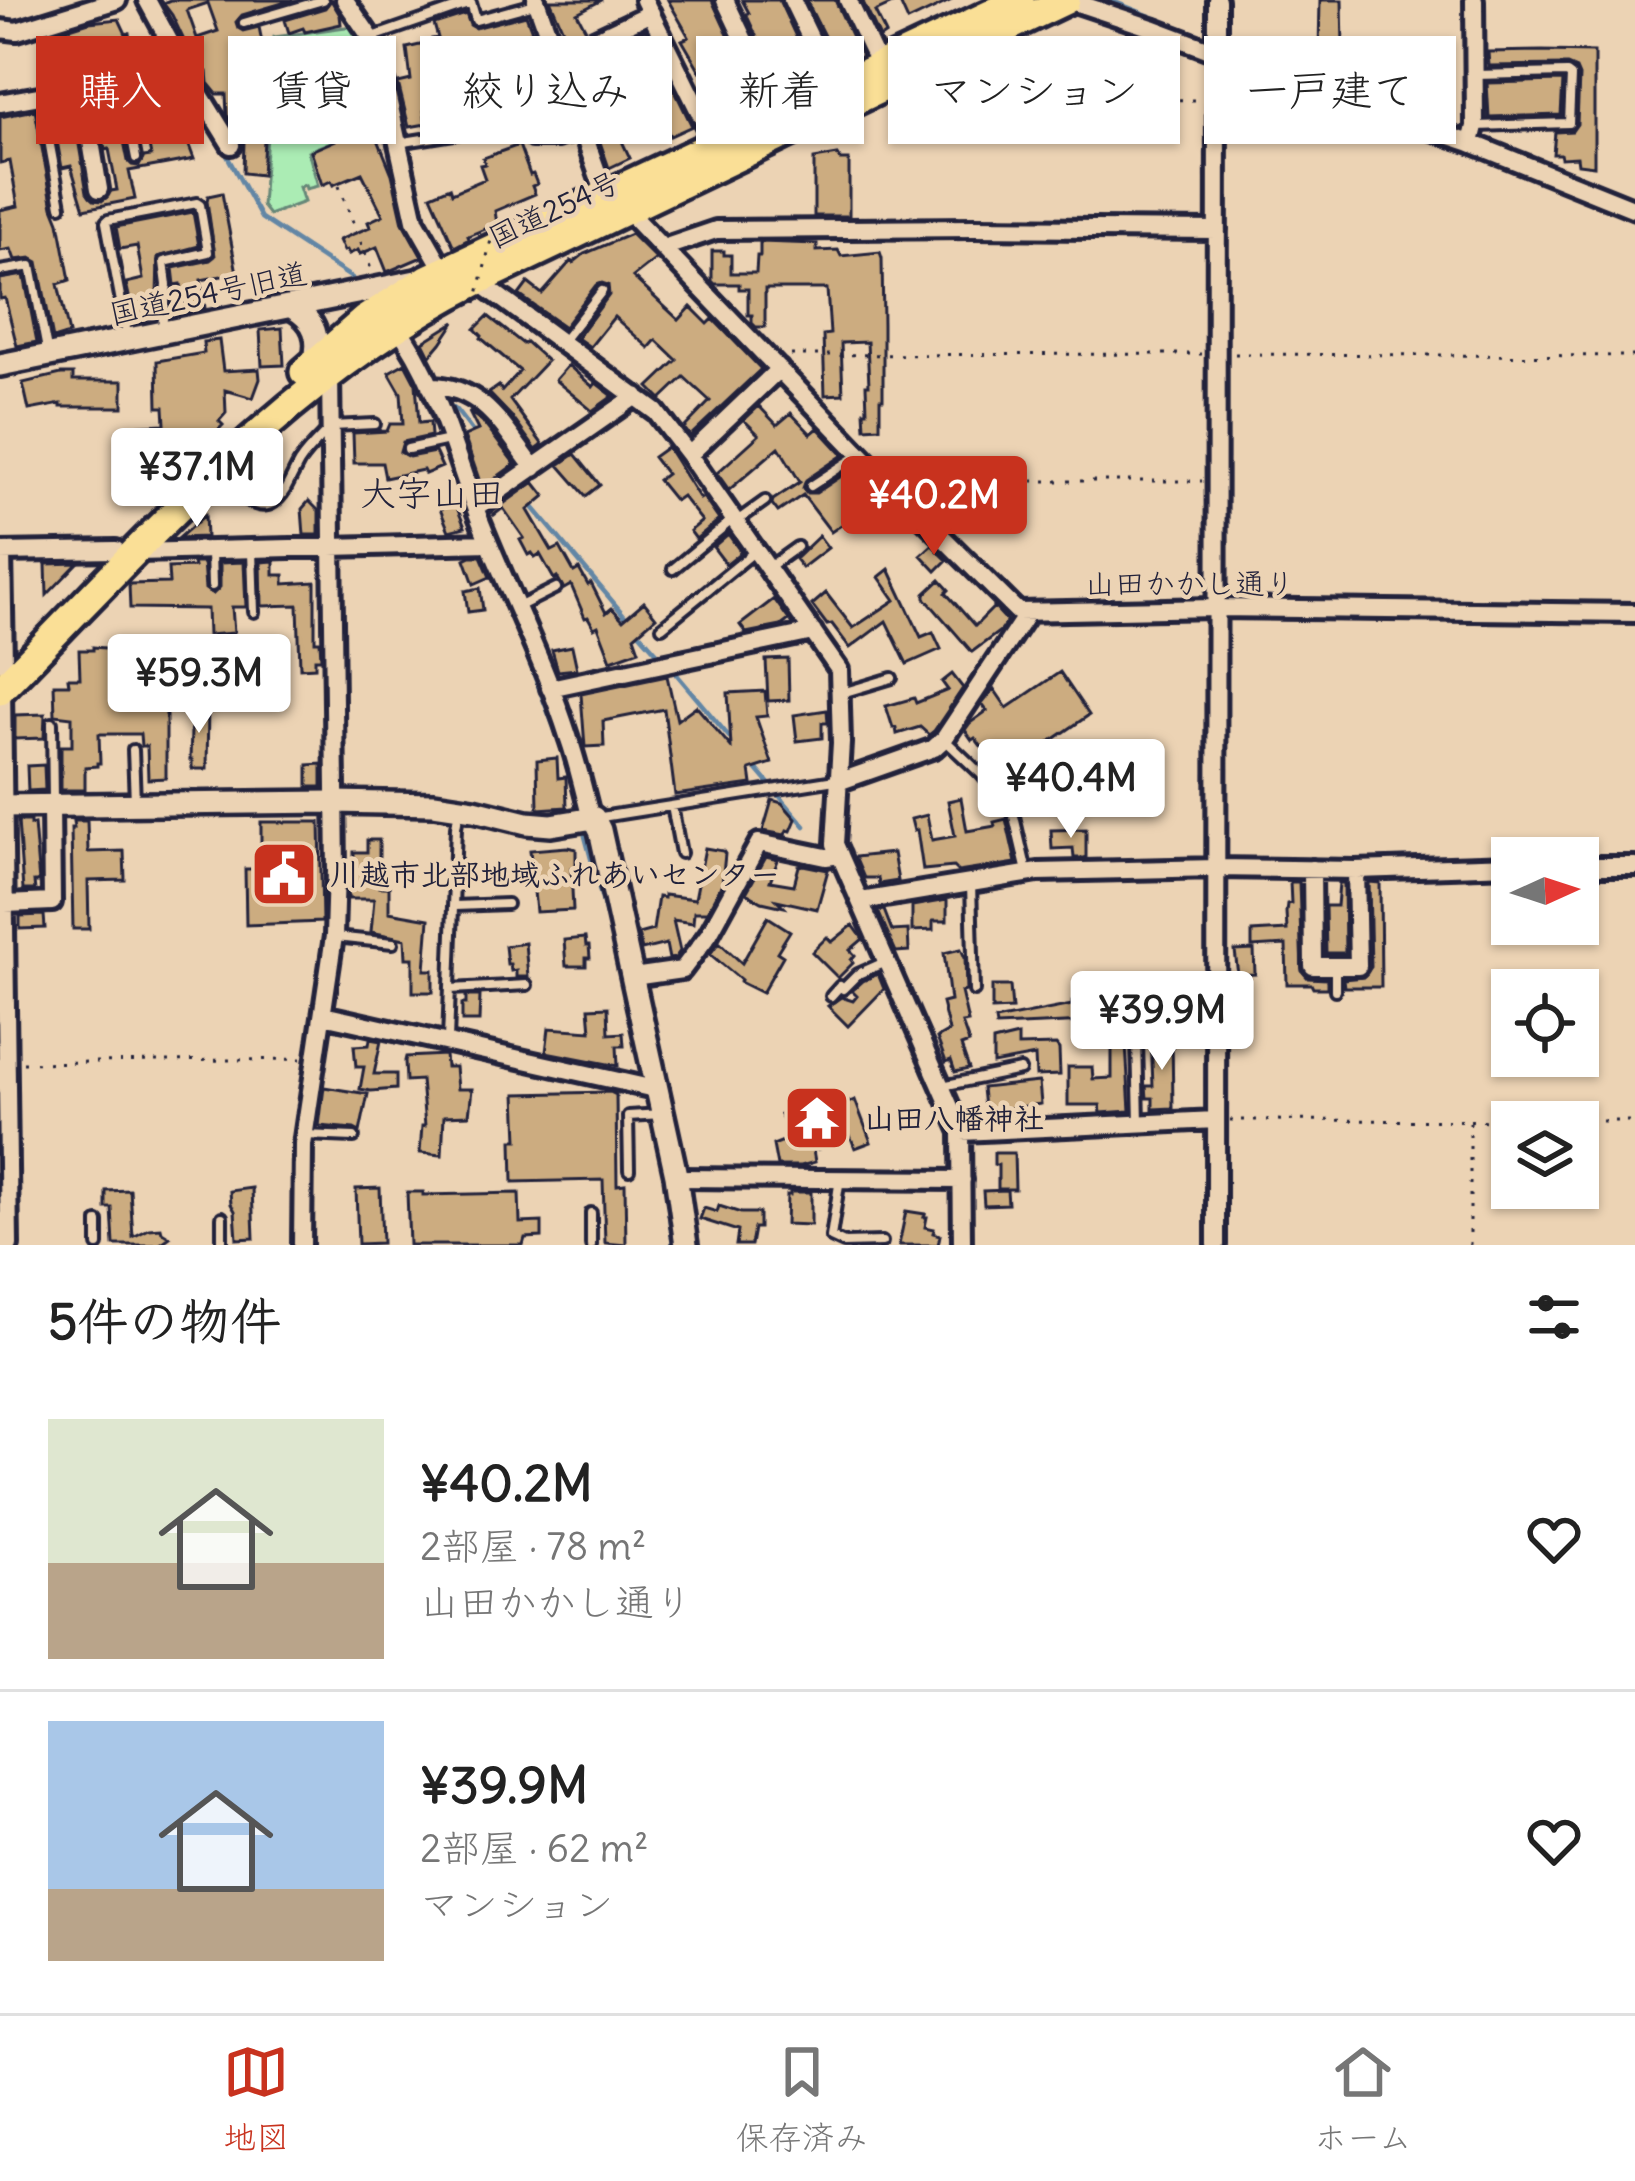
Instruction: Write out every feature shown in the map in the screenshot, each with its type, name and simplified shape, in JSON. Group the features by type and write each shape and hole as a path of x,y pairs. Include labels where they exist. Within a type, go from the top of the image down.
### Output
{"highway":[{"name":"国道254号","path":"864,81 881,77 1020,0"},
{"name":"国道254号","path":"322,368 365,319 436,275 617,204 881,77 1067,0"},
{"name":"国道254号","path":"322,368 396,325 477,292 715,144"},
{"path":"126,551 217,472 322,368"},
{"path":"1,678 126,551 207,460 322,368"}],"street":[{"path":"0,29 17,31 117,0"},
{"path":"147,0 167,36"},
{"path":"345,0 369,36"},
{"path":"725,0 742,36"},
{"path":"792,0 809,36"},
{"path":"848,0 881,77"},
{"path":"1067,0 1204,49"},
{"path":"1217,0 1218,36"},
{"path":"1473,134 1474,0"},
{"path":"536,2 548,36"},
{"path":"597,36 648,6 696,105"},
{"path":"0,103 36,96"},
{"path":"204,101 231,145"},
{"path":"1456,130 1635,208"},
{"path":"396,133 416,220 436,275"},
{"path":"91,144 99,189"},
{"path":"589,144 617,204 886,482 1018,612 1028,612"},
{"path":"1216,1245 1218,144"},
{"path":"663,248 716,230 1217,230"},
{"name":"国道254号旧道","path":"1,361 293,308 436,275"},
{"path":"477,292 561,343 676,426 689,455 766,568 824,638 839,670 835,844 961,1132 962,1245"},
{"path":"293,308 396,325 430,386 550,688 592,819 600,830 664,1114 686,1245"},
{"path":"293,308 315,329 332,426 334,937 304,1135 302,1245"},
{"path":"689,455 779,369"},
{"path":"430,386 463,390 482,402 534,468"},
{"path":"475,508 636,396"},
{"path":"9,1245 3,1063 1,549 211,551 489,543"},
{"name":"山田かかし通り","path":"1028,612 1215,608 1635,613"},
{"path":"838,781 934,748 1028,612"},
{"path":"550,688 824,638"},
{"path":"2,806 434,804 527,823 592,819"},
{"path":"5,904 52,902 52,805"},
{"path":"633,977 682,970 709,934 759,843 826,857 840,855"},
{"path":"1599,866 1635,866"},
{"path":"861,901 1028,873 1491,867"},
{"path":"1312,869 1313,965 1335,966 1358,966 1356,870"},
{"path":"323,1015 659,1090"},
{"path":"961,1132 1216,1120"},
{"path":"677,1178 962,1180"}],"lane":[{"path":"244,22 323,0"},
{"path":"374,36 471,4 476,20 536,2"},
{"path":"1473,134 1571,121 1571,76 1474,75"},
{"path":"398,143 420,139"},
{"path":"50,144 61,206"},
{"path":"133,144 136,158"},
{"path":"129,340 106,222 197,203 208,252 164,262 167,285 161,334"},
{"path":"0,271 32,266 48,356"},
{"path":"561,343 602,291"},
{"path":"217,472 247,501 268,505 283,494 298,464 332,426 374,424"},
{"path":"408,449 451,439"},
{"path":"811,486 860,454"},
{"path":"673,569 765,501"},
{"path":"766,568 797,547"},
{"path":"252,550 254,612"},
{"path":"211,551 212,586"},
{"path":"662,627 756,551"},
{"path":"516,608 556,588"},
{"path":"840,693 892,678"},
{"path":"52,723 52,805"},
{"path":"944,739 1013,812 1028,873"},
{"path":"134,750 134,804"},
{"path":"592,819 838,781"},
{"path":"672,806 681,854"},
{"path":"448,1043 459,808"},
{"path":"971,882 974,991"},
{"path":"454,906 507,904"},
{"path":"334,937 393,943"},
{"path":"831,996 840,986 843,989 859,974 886,961"},
{"path":"1335,966 1335,990"},
{"path":"450,988 527,985"},
{"path":"1100,1036 1137,1039 1138,1123"},
{"path":"942,1087 1020,1070"},
{"path":"629,1170 628,1116 664,1114"},
{"path":"304,1135 354,1138"},
{"path":"840,1178 831,1237 844,1243 882,1242"},
{"path":"591,1213 592,1245"},
{"path":"222,1216 222,1245"},
{"path":"98,1222 98,1245"}],"path":[{"path":"881,77 899,97 1204,100"},
{"path":"339,186 379,287"},
{"path":"477,292 490,240"},
{"path":"886,482 1217,481"},
{"path":"3,1063 315,1060"},
{"path":"1216,1120 1635,1121"},
{"path":"1470,1121 1470,1245"}],"green space":[{"path":"353,26 358,36 281,36"},
{"path":"266,144 326,144 308,151 318,186 299,187 304,202 269,215 262,206"}],"building":[{"path":"170,0 293,0 242,15 236,22 243,31 259,27 261,36 228,36 228,116 226,94 217,94 204,69 203,36 218,31 208,3 187,10 196,36 182,36 163,3"},
{"path":"331,0 341,24 289,33 285,20 325,8"},
{"path":"550,0 602,0 577,13 586,30 566,36"},
{"path":"668,0 712,0 729,36 696,36 696,64 682,40 689,37"},
{"path":"742,0 779,0 796,36 756,36"},
{"path":"806,0 835,0 851,36 824,36"},
{"path":"862,0 952,0 908,21 899,1 875,12 886,34 880,38"},
{"path":"1320,0 1342,0 1343,36 1319,36"},
{"path":"466,14 475,28 526,15 532,31 518,36 437,36 434,24"},
{"path":"119,19 129,36 44,36 89,22"},
{"path":"420,45 420,125 409,127 398,83 411,80 407,48"},
{"path":"1488,52 1594,52 1594,166 1578,164 1577,157 1553,154 1555,132 1572,131 1577,124 1576,69 1567,65 1489,66"},
{"path":"1563,81 1561,115 1489,117 1487,83"},
{"path":"672,85 692,126 672,135"},
{"path":"35,110 36,144 41,144 70,280 58,284 69,334 53,339 38,262 15,260 11,249 0,251 0,210 18,206 10,161 0,163 0,117"},
{"path":"58,144 79,144 87,192 94,200 102,201 117,190 104,144 125,144 132,165 139,166 144,157 151,156 149,144 188,144 194,159 129,171 135,199 84,209 71,166 62,168"},
{"path":"244,144 264,144 262,175 243,173"},
{"path":"327,144 380,144 403,223 422,257 387,272 377,247 360,254 344,251 339,240 370,227 368,222 383,215 362,173 322,185 311,151"},
{"path":"601,144 623,144 630,158 609,168"},
{"path":"519,145 537,184 532,186 535,194 495,211 497,224 454,247 431,195 450,187 452,193 485,179 480,165 485,164 483,158"},
{"path":"838,155 849,160 849,216 814,216 814,159"},
{"path":"222,193 237,273 201,280 205,308 185,312 173,268 215,256 207,201 208,196"},
{"path":"193,212 199,246 158,257 155,316 135,322 126,283 143,279 137,246 120,249 116,227"},
{"path":"631,234 656,259 633,277 679,320 691,307 708,324 713,319 761,369 690,436 684,428 710,401 684,377 661,399 649,387 677,360 656,340 649,348 614,317 590,347 577,338 609,295 608,285 596,285 564,327 519,295 528,283 542,294 571,261"},
{"path":"760,242 817,244 817,251 838,250 841,256 880,252 880,427 865,428 867,342 841,343 843,394 825,395 823,335 830,334 827,289 765,289 765,327 756,327 748,315 748,289 712,281 712,251 731,255 731,273 756,273"},
{"path":"24,275 37,342 17,346 5,298 0,299 0,279"},
{"path":"488,316 547,361 510,400 543,445 536,450 489,393 499,386 502,391 520,371 475,329"},
{"path":"455,322 441,343 430,356 423,342"},
{"path":"282,328 284,365 262,366 260,330"},
{"path":"219,340 223,371 259,369 260,379 253,398 225,390 226,413 219,421 223,425 172,478 130,453 128,426 165,424 164,407 158,407 157,361 204,353 203,342"},
{"path":"405,363 416,384 419,423 430,422 431,436 403,442 400,452 409,457 435,452 442,467 425,474 423,470 385,478 382,463 354,463 353,433 387,431 390,424 403,424 401,393 389,372"},
{"path":"568,365 593,387 596,383 613,396 592,411 555,380"},
{"path":"73,374 73,381 123,381 123,407 61,404 29,410 23,383"},
{"path":"759,406 777,425 791,413 811,434 818,428 843,455 806,480 806,493 816,493 855,467 863,475 859,479 874,494 859,507 861,516 848,529 844,523 831,532 803,495 778,512 773,500 800,482 779,447 729,490 717,473 759,435 744,420"},
{"path":"469,412 482,421 515,464 482,488 464,436 478,430"},
{"path":"667,447 719,520 696,539 690,531 702,521 682,496 675,501 658,480 666,474 653,457"},
{"path":"575,454 600,485 586,496 559,465"},
{"path":"534,482 545,496 528,510 552,551 560,547 574,572 579,569 591,583 606,613 612,608 623,620 644,602 656,617 634,636 639,650 611,660 598,626 594,628 585,618 571,585 564,589 554,579 540,554 528,555 520,540 524,538 503,508 492,512"},
{"path":"309,501 319,511 319,535 304,535 302,509"},
{"path":"455,503 465,527 449,531 440,509"},
{"path":"205,515 206,537 179,538"},
{"path":"728,534 741,552 726,564 713,547"},
{"path":"819,536 828,548 802,568 795,559"},
{"path":"932,545 947,560 936,571 921,555"},
{"path":"481,556 490,577 474,584 465,559"},
{"path":"274,561 274,575 284,575 284,584 315,582 315,641 320,641 321,659 315,659 315,667 300,668 298,605 262,606 261,562"},
{"path":"244,562 246,607 232,607 234,633 208,635 207,609 130,608 129,584 169,583 168,568 203,563 205,589 213,594 220,587 220,563"},
{"path":"78,563 47,595 46,564"},
{"path":"889,569 921,637 933,632 941,649 907,664 886,621 850,648 812,605 826,593 853,628 895,600 879,577"},
{"path":"940,580 975,626 994,607 1007,621 972,652 925,598"},
{"path":"480,588 483,610 468,612 465,591"},
{"path":"774,599 789,620 746,633 740,625"},
{"path":"572,646 577,669 558,671 552,650"},
{"path":"79,650 128,650 128,682 166,681 166,778 148,779 147,746 141,746 140,734 99,734 100,763 85,767 85,790 61,790 61,746 72,746 72,717 55,715 54,684 80,678"},
{"path":"788,659 789,700 768,701 766,660"},
{"path":"1060,672 1089,715 998,781 988,767 994,763 965,730 987,711 982,704 994,689 1007,708"},
{"path":"952,674 963,688 934,731 929,735 920,727 897,734 886,706 914,698 916,703 948,690 942,682"},
{"path":"667,676 677,720 696,706 731,747 728,693 765,691 767,716 756,717 772,763 750,770 752,784 675,795 664,709 603,721 604,746 585,747 581,694"},
{"path":"192,703 208,703 207,769 192,769"},
{"path":"827,710 822,738 797,741 794,715"},
{"path":"45,714 44,738 15,739 15,715"},
{"path":"557,758 558,778 566,777 567,807 538,809 537,760"},
{"path":"322,764 322,787 308,787 308,765"},
{"path":"44,765 45,790 28,791 27,766"},
{"path":"961,798 967,831 1006,819 1016,863 958,872 953,867 923,870 911,819 927,815 932,840 955,836 948,801"},
{"path":"772,800 782,803 796,819 785,835 763,831"},
{"path":"18,821 34,824 39,882 34,882 35,890 23,890"},
{"path":"73,821 87,821 88,852 124,851 125,880 88,881 89,929 73,929"},
{"name":"川越市北部地域ふれあいセンター","path":"261,822 320,822 322,922 246,925 245,869 261,869"},
{"path":"1086,829 1086,858 1074,858 1073,848 1052,849 1051,830"},
{"path":"367,840 379,840 379,887 389,887 389,912 429,919 425,970 433,970 433,992 413,992 413,958 406,958 405,939 371,932 374,899 348,899 349,866 354,866 354,852 367,852"},
{"path":"705,848 725,854 722,884 707,912 694,912 693,923 673,920 680,951 675,958 669,959 666,944 642,950 638,934 653,930 658,897 695,899"},
{"path":"576,849 576,868 571,868 573,910 536,912 530,850"},
{"path":"893,853 898,881 879,884 878,878 864,878 855,857"},
{"path":"766,857 778,860 770,881 794,885 803,865 828,870 817,909 777,900 784,907 746,893"},
{"path":"1290,882 1299,882 1302,971 1308,978 1327,979 1327,988 1287,984 1286,945 1252,947 1252,932 1287,930"},
{"path":"1369,882 1380,883 1381,987 1344,987 1343,979 1363,977 1371,967"},
{"path":"1339,883 1344,883 1345,953 1326,953 1325,906 1337,906"},
{"path":"947,900 947,921 933,921 933,930 912,931 912,906"},
{"path":"884,910 892,931 908,930 909,951 896,952 878,911"},
{"path":"44,915 45,928 20,929 20,916"},
{"path":"768,917 790,931 777,952 783,956 762,993 740,982 710,954 719,942 742,963"},
{"path":"853,925 863,939 850,950 855,955 853,963 838,978 812,952 827,937 832,942"},
{"path":"585,938 590,958 586,966 566,966 564,940"},
{"path":"525,943 528,977 516,977 516,970 511,971 507,964 505,946"},
{"path":"961,949 966,991 961,992 968,1022 962,1023 969,1043 961,1046 969,1069 955,1072 937,1038 949,1031 942,1003 950,1001 944,953"},
{"path":"1254,950 1255,974 1238,975 1235,951"},
{"path":"878,974 884,989 848,1026 828,1006 841,997 853,1001 857,996 852,991"},
{"path":"992,986 1010,986 1012,1009 992,1010"},
{"path":"466,996 480,996 479,1021 462,1021"},
{"path":"1114,1000 1131,1000 1132,1028 1114,1028"},
{"path":"1089,1001 1087,1022 996,1026 995,1020"},
{"path":"608,1007 609,1034 623,1033 624,1046 617,1046 618,1066 546,1052 549,1028 591,1031 589,1008"},
{"path":"1018,1036 1018,1046 1056,1045 1060,1075 1036,1076 1035,1056 993,1064 993,1042"},
{"path":"1151,1036 1172,1036 1173,1108 1153,1109 1153,1098 1147,1098 1146,1086 1153,1086"},
{"path":"370,1039 381,1041 374,1074 396,1074 396,1089 360,1089 364,1067 356,1067 354,1046 369,1045"},
{"path":"1112,1045 1126,1045 1130,1111 1101,1113 1100,1105 1068,1105 1068,1067 1092,1067 1093,1079 1112,1078"},
{"path":"445,1055 446,1067 455,1067 457,1089 472,1089 469,1115 444,1116 442,1155 420,1153 425,1126 421,1080 406,1081 406,1057"},
{"path":"1039,1082 1041,1104 1005,1109 1006,1117 985,1118 982,1088"},
{"path":"324,1087 368,1094 360,1132 319,1126"},
{"path":"516,1094 616,1095 617,1185 625,1184 626,1245 605,1243 603,1180 513,1182"},
{"path":"855,1100 871,1142 855,1148 848,1130 816,1139 815,1162 777,1166 773,1145 791,1138 780,1114 806,1101 813,1116"},
{"path":"994,1153 1014,1153 1015,1189 998,1189"},
{"path":"252,1188 254,1238 237,1239 230,1191"},
{"path":"380,1188 382,1243 358,1244 356,1189"},
{"path":"130,1190 133,1237 161,1228 170,1237 159,1245 114,1245 106,1191"},
{"path":"1007,1190 1008,1204 984,1205 983,1191"},
{"path":"407,1192 519,1193 520,1223 542,1222 542,1237 525,1238 523,1245 409,1245"},
{"path":"790,1192 811,1192 811,1225 786,1224"},
{"path":"719,1206 759,1213 759,1228 754,1228 751,1245 736,1245 738,1231 700,1219 704,1208 717,1212"},
{"path":"906,1211 925,1214 925,1227 940,1235 938,1245 899,1245"}],"waterway":[{"path":"1110,0 1204,37"},
{"path":"219,141 261,218 352,278"},
{"path":"1531,158 1635,198"},
{"path":"444,401 476,436"},
{"path":"532,506 629,621"},
{"path":"506,602 561,746 579,812"},
{"path":"637,630 661,657"},
{"path":"673,670 731,739"},
{"path":"754,766 805,826"},
{"path":"583,829 619,963"},
{"path":"661,1156 673,1245"}],"place":[{"name":"川越市北部地域ふれあいセンター","path":"284,874"},
{"name":"山田八幡神社","path":"817,1118"}],"district":[{"name":"大字山田","path":"432,493"}]}
